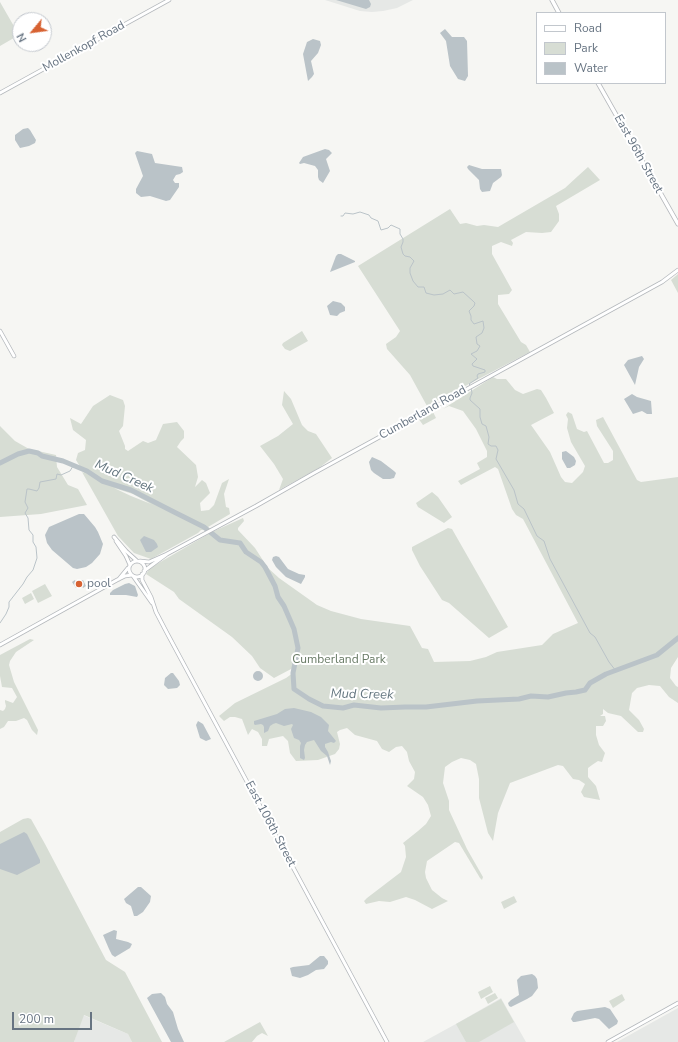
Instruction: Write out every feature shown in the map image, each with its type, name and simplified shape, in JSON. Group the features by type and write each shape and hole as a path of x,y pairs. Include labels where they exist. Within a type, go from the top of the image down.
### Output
{"main road":[{"name":"Mollenkopf Road","path":"0,94 169,0"},
{"path":"552,0 558,12"},
{"name":"East 96th Street","path":"599,84 678,224"},
{"name":"Cumberland Road","path":"139,561 149,562 205,534 470,386 662,282 678,270"},
{"path":"0,331 14,356"},
{"path":"0,645 117,580 125,576 138,576 143,572 144,566 126,551 114,537 128,560 129,572 132,575"},
{"name":"Cumberland Road","path":"143,572 167,554"},
{"path":"117,580 133,561 139,561"},
{"name":"East 106th Street","path":"143,572 142,580 167,633 387,1042"},
{"name":"East 106th Street","path":"132,575 154,606"},
{"path":"608,1042 678,1003"}],"shaded area":[{"path":"325,0 413,0 397,8 372,12 360,11"},
{"path":"501,998 526,1042 423,1042 454,1025"},
{"path":"678,1008 678,1042 617,1042"},
{"path":"83,1015 128,1034 132,1042 74,1042"}],"green space":[{"path":"0,2 12,23 12,39 0,46"},
{"path":"588,167 600,180 556,206 559,214 559,221 551,232 526,232 511,240 513,243 512,246 501,242 492,246 492,254 512,290 509,294 498,295 498,304 521,342 526,345 530,352 427,406 410,375 387,349 386,344 396,337 400,331 358,266 450,209 460,224 466,223 477,226 484,225 498,227 565,188"},
{"path":"678,274 678,293 671,280"},
{"path":"302,331 308,341 290,351 285,349 282,345 283,343"},
{"name":"Cumberland Park","path":"493,377 497,379 506,379 515,390 523,394 537,389 541,390 554,413 531,425 550,452 561,477 565,482 572,483 583,472 585,466 571,442 567,428 568,419 566,415 568,412 572,414 577,429 584,432 587,431 604,463 608,463 613,460 613,451 597,426 596,420 603,417 637,480 641,482 678,477 678,657 671,668 670,678 678,687 678,703 669,697 660,686 649,685 637,688 632,693 629,710 639,720 644,729 643,732 638,732 621,716 608,713 603,709 603,714 600,716 605,716 606,721 603,726 596,726 596,735 599,745 605,753 602,762 598,761 588,768 588,777 596,786 600,800 584,797 581,792 585,784 579,780 573,779 563,766 558,765 510,783 498,813 493,841 488,833 479,798 479,779 476,764 470,760 461,758 452,762 445,767 443,783 449,801 449,810 467,849 483,877 482,880 459,843 455,842 427,861 425,872 426,878 432,890 448,901 432,909 406,897 390,902 379,901 366,904 364,901 367,898 401,872 406,857 405,846 403,843 426,824 431,816 428,805 423,797 407,786 414,779 415,772 409,761 407,752 402,746 396,747 389,752 382,749 377,741 355,735 347,728 337,732 340,744 339,749 335,754 318,760 296,761 290,753 288,741 283,736 269,739 267,746 262,746 262,739 258,732 252,729 248,735 242,719 230,717 224,721 219,716 235,703 286,678 293,673 293,668 274,678 260,668 252,656 232,637 179,599 174,592 146,574 150,568 212,532 243,518 244,521 238,530 255,548 268,568 279,578 317,605 331,611 361,619 410,626 422,648 428,649 434,662 470,661 486,657 497,652 542,645 553,634 578,623 523,519 516,515 512,509 498,469 495,467 461,485 458,481 480,469 477,463 487,457 487,451 476,429 463,411 449,406 443,409"},
{"path":"284,391 291,399 302,425 308,431 316,434 332,458 319,468 279,490 283,479 260,446 278,436 293,424 282,405"},
{"path":"110,395 123,400 125,406 123,426 119,431 125,449 128,451 143,441 148,443 156,440 163,424 177,422 184,431 184,438 177,447 196,465 198,477 195,487 202,480 206,483 210,493 200,503 201,511 209,510 214,505 222,483 229,479 224,494 226,507 229,508 230,514 151,559 134,553 118,536 76,460 78,453 85,450 86,440 73,430 70,418 81,424 93,406","holes":["114,488 133,494 151,504"]},
{"path":"432,410 436,418 423,425 418,418"},
{"path":"0,426 15,441 29,449 56,455 57,467 68,485 78,489 87,505 41,514 0,517"},
{"path":"432,492 438,497 452,517 444,523 418,507 416,503"},
{"path":"448,528 452,529 508,627 489,638 449,603 442,600 420,566 412,550 412,547"},
{"path":"45,584 52,596 38,603 32,591"},
{"path":"31,593 34,599 25,604 22,598"},
{"path":"30,639 34,640 16,652 9,665 14,682 38,730 37,735 24,718 16,721 8,721 4,727 0,729 0,710 3,711 5,709 5,700 13,703 17,697 12,688 2,687 0,676 0,655"},
{"path":"23,819 31,819 45,844 106,960 125,972 162,1042 132,1042 128,1034 84,1015 74,1042 0,1042 0,832"},
{"path":"514,896 517,902 504,909 501,902"},
{"path":"490,986 493,992 481,999 478,992"},
{"path":"495,993 498,998 488,1004 485,998"},
{"path":"622,994 625,1000 613,1008 609,1001"},
{"path":"501,999 514,1022 479,1042 466,1042 456,1024"},
{"path":"260,1022 268,1036 262,1033 252,1042 224,1042"}],"water":[{"path":"336,0 369,0 371,4 370,7 366,9"},
{"path":"445,29 452,37 464,37 467,41 468,76 465,81 458,79 450,66 446,41 440,33"},
{"path":"313,39 320,41 321,45 318,53 311,61 314,74 308,81 303,54 307,42"},
{"path":"28,128 36,140 35,143 20,148 15,140 15,135 23,129"},
{"path":"325,149 332,153 326,159 330,171 323,183 319,180 318,170 315,166 299,163 303,157"},
{"path":"137,151 152,154 155,163 182,167 183,172 176,175 173,180 175,183 179,183 179,187 170,200 166,201 150,196 141,197 136,193 136,189 143,176 135,153"},
{"path":"469,165 482,169 501,169 502,175 493,183 490,191 482,192 480,189 479,180 467,167"},
{"path":"341,254 355,262 330,272 336,256"},
{"path":"333,301 341,303 345,307 345,311 337,316 330,315 327,306"},
{"path":"642,356 644,359 639,367 635,385 624,365 628,360"},
{"path":"632,394 651,401 652,414 647,414 642,411 633,414 624,399"},
{"path":"566,451 574,457 576,461 575,465 570,468 567,468 562,459 562,452"},
{"path":"372,457 381,461 394,471 396,473 394,478 383,479 374,473 371,470 369,462"},
{"path":"79,514 84,514 95,527 103,544 100,554 92,563 86,567 77,569 73,568 52,550 47,543 45,535 49,527"},
{"path":"144,536 154,540 158,547 151,552 146,552 140,540"},
{"path":"273,557 279,557 288,569 305,575 301,584 286,577 276,567 272,560"},
{"name":"pool","path":"75,580 77,583 83,580 86,586 83,588 81,585 76,588 72,582"},
{"path":"129,583 135,586 138,595 137,597 110,595 113,590"},
{"path":"256,671 260,671 263,676 260,681 256,681 253,678 253,674"},
{"path":"173,673 179,681 180,685 177,688 168,689 164,685 165,678"},
{"path":"294,708 311,712 321,717 329,725 328,731 336,741 334,743 331,742 325,744 331,761 330,765 327,756 321,751 314,740 307,742 305,745 304,760 300,758 301,743 299,740 294,738 291,729 292,724 284,726 276,723 270,726 268,731 264,733 263,725 254,724 254,721 277,714 285,709"},
{"path":"198,721 203,724 211,739 206,741 200,738 196,725"},
{"path":"24,832 27,834 40,860 40,863 17,875 0,869 0,844"},
{"path":"138,887 141,887 151,896 150,902 143,912 137,916 134,916 131,906 126,903 124,899"},
{"path":"114,930 117,931 116,939 132,944 130,948 115,957 112,955 103,935"},
{"path":"320,956 324,956 328,961 328,964 324,969 316,970 300,978 292,976 290,968 309,965"},
{"path":"532,974 537,979 538,988 532,996 511,1007 509,1006 508,1003 519,995 517,980 521,976"},
{"path":"161,993 165,997 167,1004 173,1012 184,1042 171,1042 147,998 152,994"},
{"path":"605,1007 610,1009 618,1021 617,1024 609,1029 599,1019 595,1018 573,1022 571,1019 577,1011"}],"waterway":[{"path":"341,216 345,213 353,214 360,212 369,215 371,218 378,221 381,230 388,228 391,225 400,229 400,234 403,239 401,247 403,254 410,257 414,261 410,268 410,273 413,281 418,287 424,287 426,293 434,295 443,294 450,290 454,294 463,292 475,303 469,311 471,320 474,324 483,321 484,328 482,333 476,337 477,344 480,346 477,351 471,354 477,359 472,364 473,366 485,370 485,372 478,374 478,378 469,384 470,385"},
{"path":"471,388 472,393 470,400 480,409 482,424 486,426 489,437 488,444 491,446 496,446 498,450 496,459 514,490 518,504 524,509 537,536 544,541 550,559 590,633 595,637 609,662 616,671"},
{"name":"Mud Creek","path":"0,463 18,454 29,451 63,461 87,471 102,481 131,490 204,527 220,540 240,543 246,552 261,562 265,567 294,629 298,648 293,673 294,689 323,706 343,708 354,705 381,708 426,707 477,701 519,699 531,696 548,697 576,692 585,690 590,683 606,674 657,655 678,638"},
{"path":"0,623 6,614 9,607 9,602 33,570 37,558 33,535 29,530 28,518 25,513 28,508 25,502 27,489 37,491 40,482 56,479 57,474 61,475 70,471 73,466"}],"place":[{"name":"pool","path":"79,584"}]}
